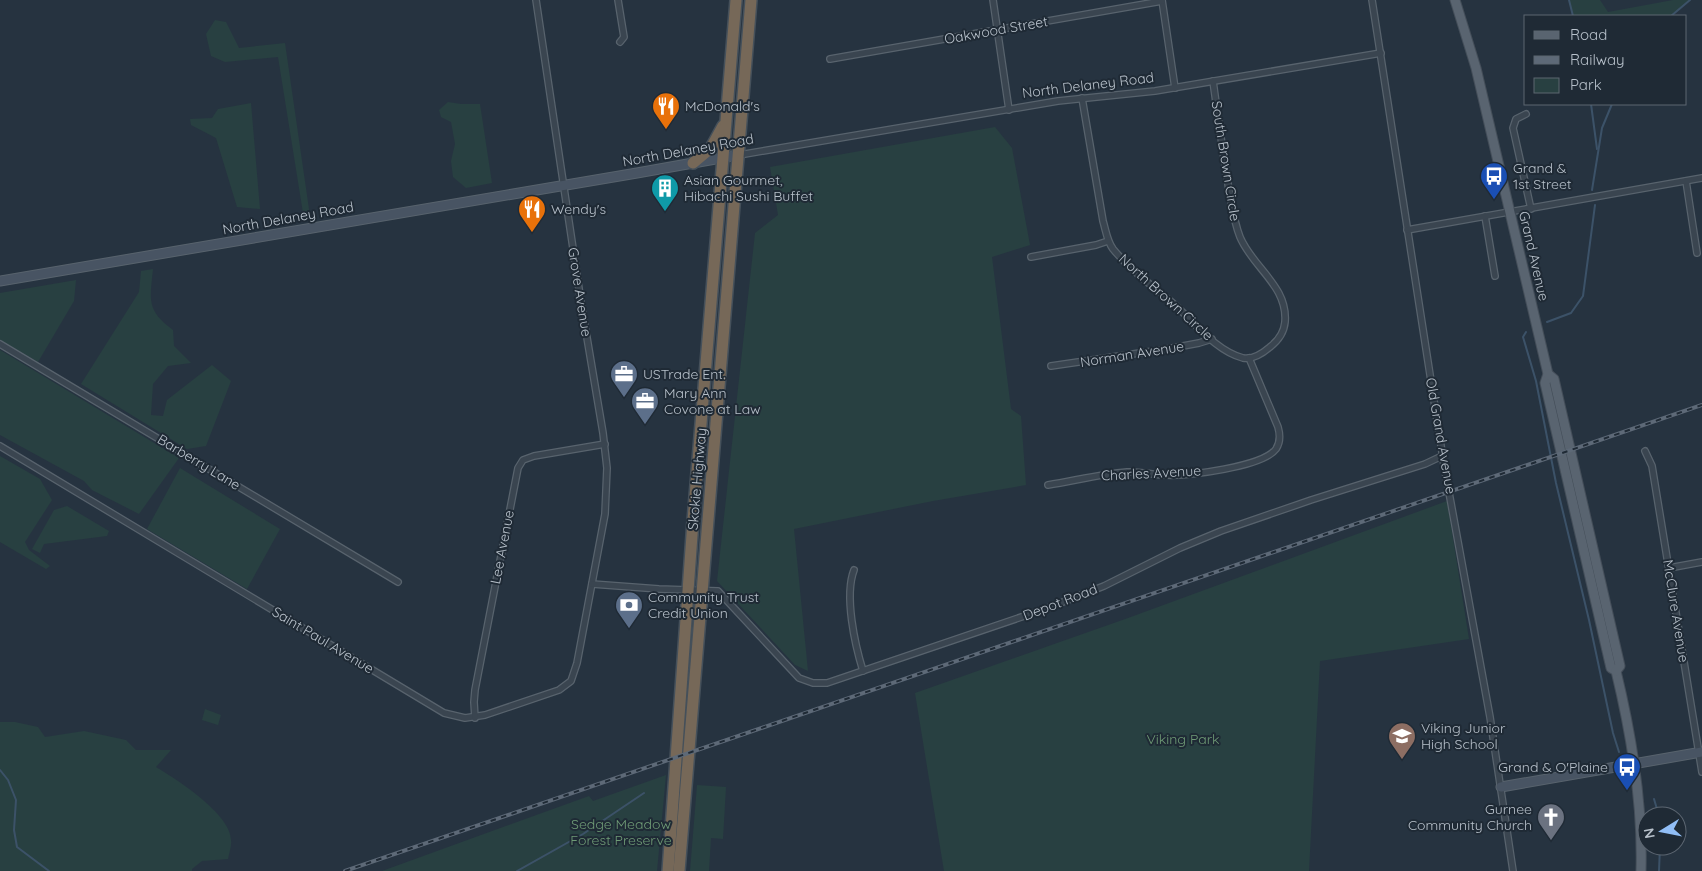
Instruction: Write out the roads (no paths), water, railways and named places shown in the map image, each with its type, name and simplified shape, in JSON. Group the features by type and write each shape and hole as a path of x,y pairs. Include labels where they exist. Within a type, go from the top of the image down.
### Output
{"highway":[{"name":"Skokie Highway","path":"668,871 736,0"},
{"name":"Skokie Highway","path":"678,871 751,0"},
{"path":"693,163 711,148 726,120"}],"main road":[{"name":"Grand Avenue","path":"1455,0 1476,68 1548,374 1554,379 1620,666 1616,671 1631,736 1635,764 1641,824 1641,871"}],"street":[{"name":"Grove Avenue","path":"536,0 563,186 605,444 607,468 606,501 592,584"},
{"path":"618,0 624,37 620,42"},
{"path":"993,0 1009,110"},
{"path":"1162,0 1175,88"},
{"name":"Oakwood Street","path":"830,59 1162,0"},
{"name":"Old Grand Avenue","path":"1372,0 1407,230 1490,717 1513,871"},
{"name":"North Delaney Road","path":"0,281 1009,110 1082,98 1134,94 1175,88 1381,53"},
{"name":"South Brown Circle","path":"1213,81 1225,166 1237,230 1250,256 1277,288 1284,304 1284,330 1281,336 1265,352 1249,358"},
{"name":"North Brown Circle","path":"1082,98 1108,241 1130,267 1212,339 1235,354 1249,358"},
{"path":"1526,114 1516,119 1513,128 1531,209"},
{"path":"1407,230 1702,178"},
{"path":"1686,181 1697,253"},
{"path":"1485,216 1495,276"},
{"path":"1031,257 1108,241"},
{"name":"Norman Avenue","path":"1051,366 1167,349 1212,339"},
{"name":"Barberry Lane","path":"0,344 398,582"},
{"name":"Charles Avenue","path":"1048,485 1104,474 1130,472 1166,475 1187,474 1239,466 1264,458 1278,446 1280,434 1249,358"},
{"name":"Lee Avenue","path":"475,718 474,702 480,666 518,468 523,460 534,456 605,444"},
{"name":"Saint Paul Avenue","path":"0,446 428,704 453,716 475,718 559,690 571,681 577,663 592,584"},
{"name":"McClure Avenue","path":"1645,451 1652,466 1701,752 1702,772"},
{"name":"Depot Road","path":"592,584 718,591 799,678 813,684 827,684 1068,600 1104,586 1180,548 1221,531 1362,483 1425,464 1444,455"},
{"path":"1669,568 1702,562"},
{"path":"854,570 850,582 849,598 858,654 863,671"},
{"path":"1501,787 1701,752"}],"waterway":[{"path":"1569,0 1573,15"},
{"path":"1672,15 1690,0"},
{"path":"1591,105 1597,149"},
{"path":"1592,190 1602,128 1612,105"},
{"path":"1547,322 1571,313 1583,296 1595,205"},
{"path":"1526,332 1523,337 1536,381 1556,483 1589,620 1613,733 1619,752"},
{"path":"0,770 8,780 16,800 14,830 17,847 49,871"},
{"path":"517,871 583,834 644,793"},
{"path":"1654,799 1656,806"},
{"path":"1659,871 1660,856"}],"railway":[{"path":"345,871 1702,405"}],"place":[{"name":"McDonald's","path":"666,130"},
{"name":"Grand & 1st Street","path":"1494,200"},
{"name":"Asian Gourmet, Hibachi Sushi Buffet","path":"665,212"},
{"name":"Wendy's","path":"532,233"},
{"name":"USTrade Ent.","path":"624,398"},
{"name":"Mary Ann Covone at Law","path":"645,425"},
{"name":"Community Trust Credit Union","path":"629,629"},
{"name":"Viking Junior High School","path":"1402,760"},
{"name":"Grand & O'Plaine","path":"1627,791"},
{"name":"Gurnee Community Church","path":"1551,841"}],"park label":[{"name":"Viking Park","path":"1183,739"},
{"name":"Sedge Meadow Forest Preserve","path":"621,832"}]}
